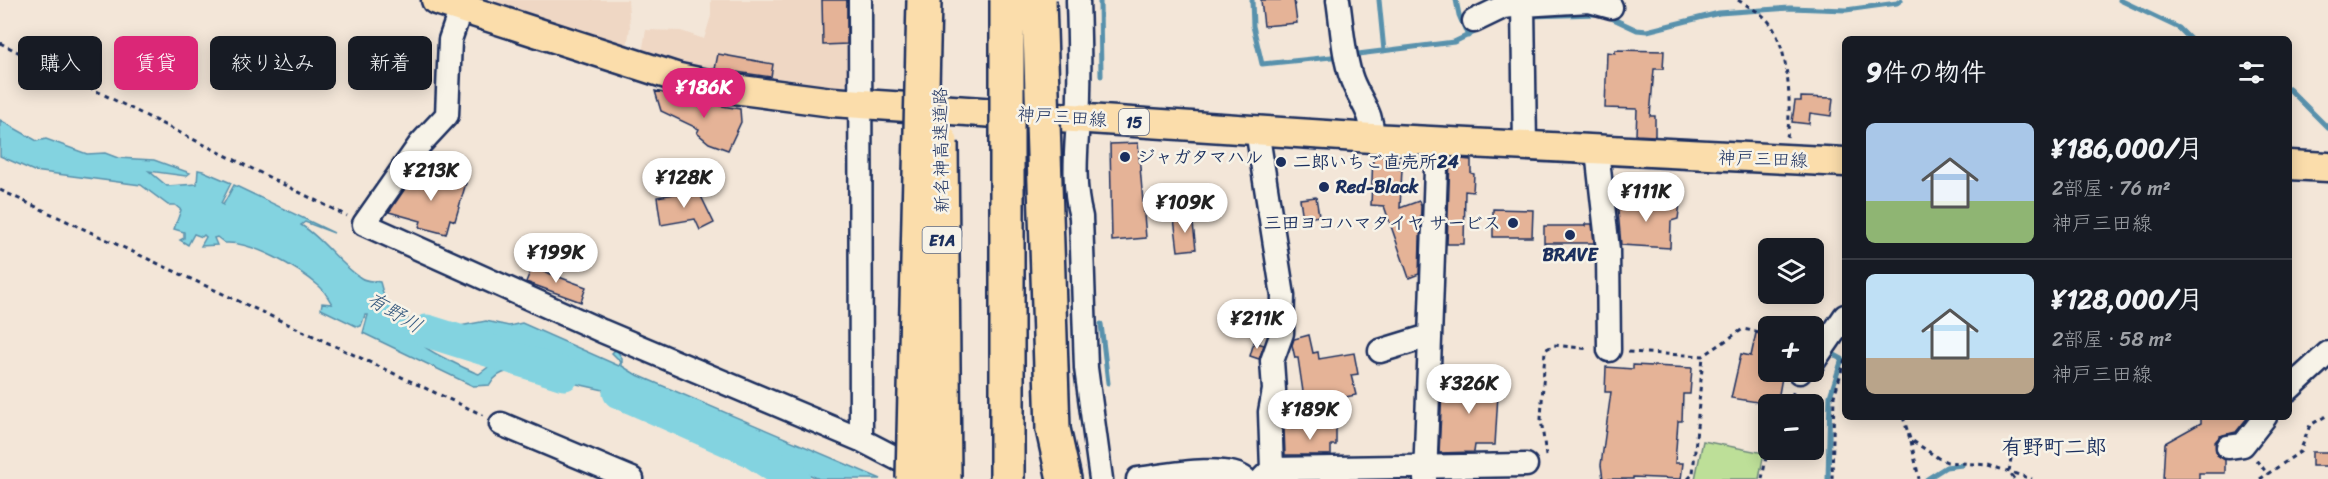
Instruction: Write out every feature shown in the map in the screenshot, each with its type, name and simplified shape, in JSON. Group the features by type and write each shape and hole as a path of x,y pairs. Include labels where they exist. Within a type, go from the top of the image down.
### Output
{"highway":[{"path":"913,479 924,0"},
{"name":"新名神高速道路","path":"940,0 944,479"},
{"path":"1007,0 1007,479"},
{"path":"1039,0 1053,429 1058,479"},
{"path":"1053,429 1064,479"}],"main road":[{"name":"神戸三田線","path":"449,4 679,78 765,94 860,104 1372,138 1842,162"},
{"path":"2292,165 2328,167"}],"street":[{"path":"860,0 861,440"},
{"path":"1078,0 1079,95 1076,199 1081,217 1086,368 1101,479"},
{"path":"1474,21 1503,6 1596,3"},
{"path":"449,4 450,100 447,115 420,144 364,225 602,332 861,440 937,479"},
{"path":"1339,4 1352,81 1368,109 1373,125 1372,138"},
{"path":"1523,5 1525,147"},
{"path":"1257,130 1283,296 1282,333 1272,361 1275,390 1270,412 1267,474 1425,472 1526,465"},
{"path":"1425,472 1437,141"},
{"path":"1597,151 1608,250 1609,350"},
{"path":"1824,347 1842,320"},
{"path":"1380,351 1429,336"},
{"path":"2292,387 2328,353"},
{"path":"2236,446 2262,420"},
{"path":"501,424 632,479"},
{"path":"1138,479 1212,471 1240,475 1245,479"}],"path":[{"path":"1738,0 1769,22 1779,44 1789,93 1789,125 1783,160"},
{"path":"0,43 364,225"},
{"path":"0,190 501,424"},
{"path":"1526,465 1546,461 1541,419 1545,350 1554,345 1703,356 1743,329 1758,332"},
{"path":"1688,479 1693,474 1697,453 1703,356"},
{"path":"1832,479 1834,396 1842,370"},
{"path":"2260,479 2300,452 2310,425 2328,415"},
{"path":"1904,420 1919,479"},
{"path":"1910,439 1920,448 1947,462 1988,465 2032,479"},
{"path":"2011,458 2009,472 2014,479"},
{"path":"1762,479 1766,460"}],"shaded area":[{"path":"483,0 628,0 630,27 627,48"},
{"path":"711,0 852,0 851,80 841,89 781,83 730,74 642,53 646,30 681,31 704,39 711,16"}],"green space":[{"path":"1703,441 1758,452 1758,460 1763,460 1759,479 1695,479"}],"water":[{"path":"0,120 37,141 46,139 87,154 105,153 118,158 154,160 190,173 186,176 149,171 167,186 197,184 198,170 203,171 231,183 221,203 223,205 234,185 334,233 305,222 301,225 317,237 353,272 363,279 380,282 385,300 414,324 443,334 460,326 486,321 509,326 522,323 619,366 621,362 612,353 616,349 622,358 622,366 635,374 881,479 819,479 686,419 608,391 568,382 556,382 548,373 507,372 500,374 490,385 473,386 363,333 368,315 365,315 361,326 358,327 321,309 322,303 332,304 325,292 299,271 274,257 248,246 225,243 217,237 214,238 217,245 201,246 206,237 204,235 202,237 194,234 188,245 180,240 184,238 184,232 174,229 181,210 175,205 168,205 141,185 34,171 0,156","holes":["459,344 496,344 539,357 540,361 536,362 527,358 518,364 495,362 479,374 424,346 449,349"]}],"building":[{"path":"822,0 847,0 847,44 823,45"},
{"path":"1261,0 1294,0 1297,23 1264,26"},
{"path":"1615,50 1664,51 1663,69 1654,69 1650,116 1655,116 1655,136 1636,135 1637,109 1605,108 1607,52 1615,53"},
{"path":"718,54 773,64 771,77 715,69"},
{"path":"655,91 681,97 709,109 711,104 740,109 741,122 728,150 709,143 697,133 699,129 661,111"},
{"path":"1801,97 1833,98 1831,116 1810,113 1809,124 1792,122 1795,101 1801,101"},
{"path":"1138,143 1146,238 1112,241 1110,144"},
{"path":"1373,155 1396,156 1396,160 1399,160 1398,169 1402,169 1400,208 1419,201 1421,206 1419,274 1409,278 1384,206 1371,205"},
{"path":"1450,158 1471,160 1471,173 1474,174 1473,192 1465,191 1464,244 1447,244"},
{"path":"415,174 436,180 438,175 466,183 455,221 450,219 446,234 419,227 421,221 389,212"},
{"path":"698,190 714,223 700,230 695,219 661,225 657,197"},
{"path":"1316,197 1319,216 1303,219 1300,199"},
{"path":"1617,199 1680,203 1678,219 1671,221 1670,248 1621,245"},
{"name":"三田ヨコハマタイヤ サービス","path":"1493,209 1533,210 1532,237 1493,237"},
{"path":"1192,216 1196,249 1178,251 1174,218"},
{"name":"BRAVE","path":"1585,224 1592,224 1594,243 1544,243 1544,226 1585,226"},
{"path":"532,267 586,287 581,302 526,282"},
{"path":"1756,333 1758,334 1758,382 1781,382 1779,394 1758,394 1758,402 1731,398 1741,354 1751,356"},
{"path":"1309,335 1313,353 1318,352 1319,359 1354,353 1358,374 1351,375 1356,395 1305,405 1298,358 1295,358 1292,345 1294,339"},
{"path":"1254,342 1264,345 1259,359 1250,356"},
{"path":"1633,365 1692,368 1690,394 1683,394 1682,421 1678,421 1675,463 1683,463 1681,479 1633,477 1633,479 1603,479 1601,465 1611,392 1605,392 1606,367 1633,369"},
{"path":"1459,376 1499,377 1495,445 1475,445 1474,452 1439,453 1442,390 1459,391"},
{"path":"2201,420 2246,420 2236,432 2220,436 2215,442 2217,455 2225,460 2225,473 2199,473 2199,479 2163,479 2165,443 2201,423"},
{"path":"1336,426 1336,445 1331,445 1331,455 1285,455 1284,428"},
{"path":"2312,452 2328,452 2328,466 2312,466"}],"waterway":[{"path":"1100,0 1101,76"},
{"path":"1252,0 1253,26 1262,64 1341,56"},
{"path":"1379,0 1384,51"},
{"path":"1456,0 1459,15 1468,36"},
{"path":"1607,16 1637,30 1647,31 1719,13 1790,8 1846,10 1897,3 1901,0"},
{"path":"2120,0 2179,28 2187,36"},
{"path":"1530,16 1598,14"},
{"path":"1350,55 1454,42 1481,29"},
{"path":"2292,92 2328,128"},
{"path":"1101,324 1108,383"},
{"name":"有野川","path":"427,331 564,374"},
{"path":"1828,479 1830,396 1842,359 1831,353"},
{"name":"有野川","path":"619,392 750,450 794,479"},
{"path":"1927,479 1946,467 1962,465"}],"place":[{"name":"ジャガタマハル","path":"1125,157"},
{"name":"二郎いちご直売所24","path":"1281,162"},
{"name":"Red-Black","path":"1324,187"},
{"name":"三田ヨコハマタイヤ サービス","path":"1513,223"},
{"name":"BRAVE","path":"1570,235"}],"district":[{"name":"有野町二郎","path":"2054,447"}]}
